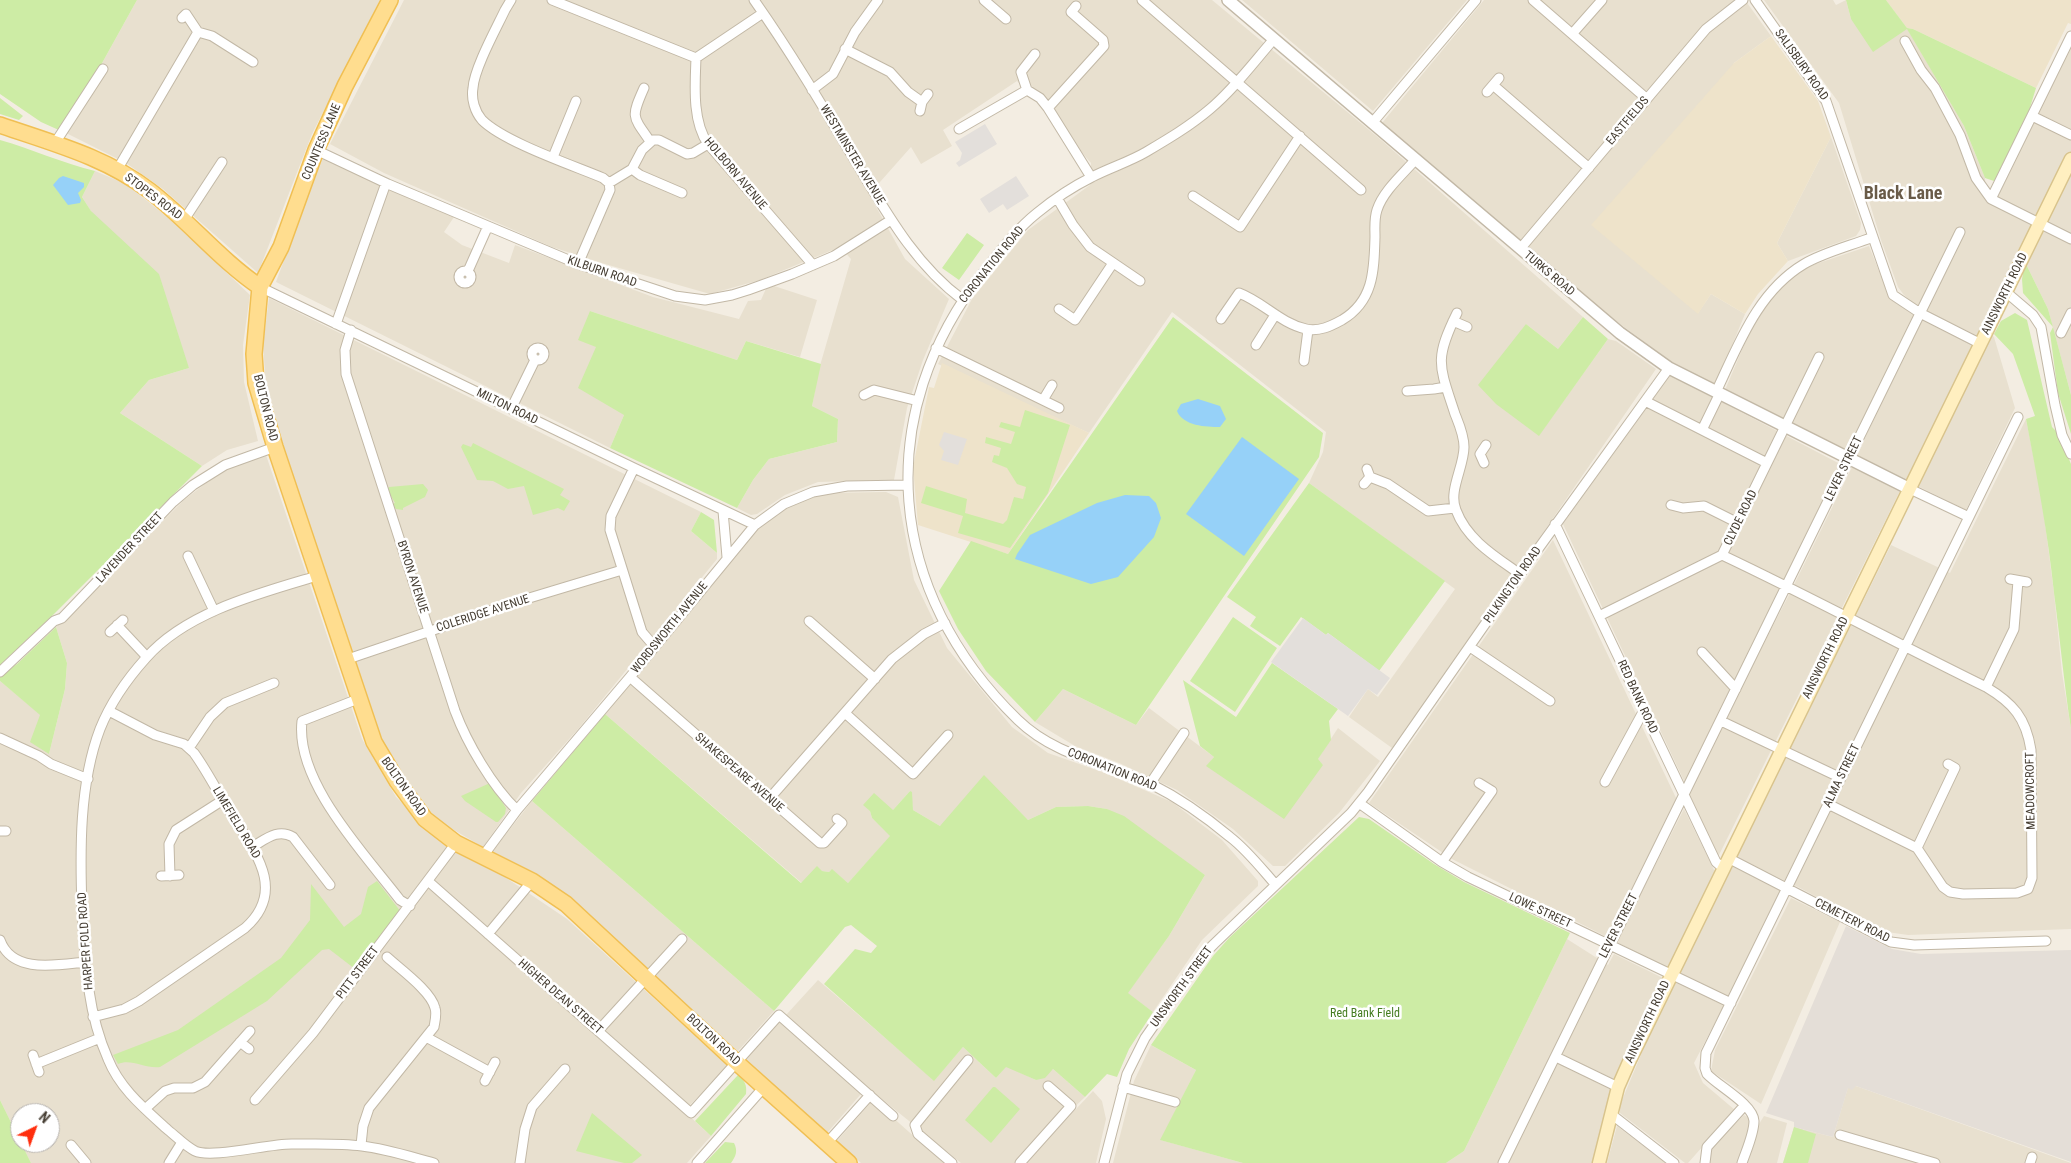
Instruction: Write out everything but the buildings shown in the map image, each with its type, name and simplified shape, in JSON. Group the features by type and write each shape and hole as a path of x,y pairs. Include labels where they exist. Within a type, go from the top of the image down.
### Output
{"main road":[{"name":"COUNTESS LANE","path":"260,287 281,248 316,150 345,86 390,0"},
{"name":"STOPES ROAD","path":"0,125 55,143 117,170 149,190 238,271 260,287"},
{"name":"AINSWORTH ROAD","path":"1599,1163 1618,1087 1671,974 1982,344 2071,159"},
{"name":"BOLTON ROAD","path":"260,287 254,354 256,383 275,447 358,699 374,742 397,781 425,819 456,843 532,881 572,910 736,1062 849,1163"}],"street":[{"path":"511,0 475,77 473,85 474,102 481,119 496,132 603,178 609,183 610,190 578,264"},
{"path":"552,0 696,58 763,13"},
{"name":"WESTMINSTER AVENUE","path":"754,0 812,90 891,220 924,265 946,288 963,300"},
{"path":"812,90 833,74 855,32 878,0"},
{"path":"984,0 1006,19"},
{"path":"1142,0 1361,190"},
{"name":"TURKS ROAD","path":"1228,0 1617,331 1669,368 1910,489"},
{"path":"1373,122 1476,0"},
{"path":"1533,0 1647,98"},
{"path":"1572,34 1602,0"},
{"name":"EASTFIELDS","path":"1520,249 1706,30 1744,0"},
{"name":"SALISBURY ROAD","path":"1755,0 1826,101 1893,295 1920,313 1982,344"},
{"path":"1048,108 1062,95 1104,46 1103,40 1071,12 1076,6"},
{"path":"182,18 186,14 198,32 212,36 254,61"},
{"path":"117,170 198,32"},
{"path":"1991,199 2071,36"},
{"name":"CORONATION ROAD","path":"1274,39 1237,82 1210,109 1177,134 1142,155 1091,177 1057,198 1035,215 1005,245 963,300 936,348 918,401 909,447 907,485 912,528 918,556 926,582 945,623 979,676 1021,722 1052,744 1074,756 1150,784 1176,798 1231,837 1275,884"},
{"path":"1904,41 1920,70 1936,88 1960,135 1976,178 1991,199 2071,239"},
{"path":"845,49 890,72 908,92 925,98 920,112"},
{"path":"1902,57 1911,52"},
{"path":"1034,54 1021,72 1027,90 1040,98 1048,108 1091,177"},
{"name":"HOLBORN AVENUE","path":"696,58 698,120 702,136 813,265"},
{"path":"55,143 103,68"},
{"path":"1493,85 1589,168"},
{"path":"644,88 634,116 650,141"},
{"path":"959,129 1027,90"},
{"path":"553,157 576,101"},
{"path":"2032,116 2071,135"},
{"path":"1192,196 1240,227 1300,136"},
{"path":"609,183 632,169 642,150 650,141 659,140 687,154 693,153 708,144"},
{"name":"KILBURN ROAD","path":"316,150 386,183 578,264 675,296 705,300 732,295 834,256 891,220"},
{"path":"1221,318 1239,293 1291,324 1308,330 1325,328 1338,322 1355,310 1362,302 1371,285 1374,274 1376,212 1384,197 1416,159"},
{"path":"184,220 222,162"},
{"path":"632,169 640,175 682,193"},
{"path":"336,324 386,183"},
{"path":"1057,198 1073,225 1090,247 1140,281"},
{"path":"468,271 488,226"},
{"name":"LEVER STREET","path":"1503,1163 1960,232"},
{"path":"1702,430 1750,322 1776,287 1804,264 1873,237"},
{"path":"1943,244 1952,248"},
{"path":"1059,309 1074,320 1113,263"},
{"name":"MILTON ROAD","path":"260,287 755,525"},
{"path":"2006,292 2033,315 2041,327 2062,435 2071,454"},
{"path":"2061,333 2071,313"},
{"path":"1256,345 1275,315"},
{"path":"1467,328 1455,317 1441,352 1442,375 1462,434 1464,452 1455,490 1455,508 1464,526 1475,540 1520,574"},
{"name":"BYRON AVENUE","path":"351,330 345,350 346,374 429,632 464,731 475,752 508,802 517,810"},
{"path":"1304,360 1308,330"},
{"path":"936,348 1059,408"},
{"name":"CLYDE ROAD","path":"1599,616 1722,555 1819,357"},
{"path":"511,409 535,360"},
{"name":"PILKINGTON ROAD","path":"1359,803 1555,524 1669,368"},
{"path":"1043,400 1052,385"},
{"path":"1407,391 1424,394 1446,387"},
{"path":"864,394 874,390 918,401"},
{"path":"1645,401 1768,463"},
{"name":"ALMA STREET","path":"1742,1163 1754,1122 1752,1115 1746,1105 1710,1078 1705,1068 1706,1053 2018,417"},
{"path":"1464,452 1482,458 1486,445"},
{"name":"LAVENDER STREET","path":"0,672 54,621 68,611 173,502 193,485 225,465 275,447"},
{"path":"634,468 609,523 642,632 654,646"},
{"path":"1367,477 1388,484 1428,511 1455,508"},
{"name":"WORDSWORTH AVENUE","path":"483,856 517,810 630,678 654,646 755,525 784,504 813,492 847,486 907,485"},
{"path":"1910,489 1969,517"},
{"path":"1671,505 1683,508 1704,506 1738,523"},
{"path":"723,511 727,557"},
{"name":"RED BANK ROAD","path":"1555,524 1716,862 1725,863"},
{"path":"1722,555 1986,687 2014,630 2018,581"},
{"path":"182,569 190,561 214,611"},
{"name":"COLERIDGE AVENUE","path":"345,660 516,602 622,570"},
{"name":"HARPER FOLD ROAD","path":"317,576 233,602 178,632 147,657 109,711 94,749 88,779 83,816 80,864 85,962 93,1017 116,1076 125,1088 145,1110 195,1151 202,1153 290,1144 361,1145 434,1163"},
{"path":"809,621 875,679"},
{"path":"110,632 120,623 147,657"},
{"path":"769,799 892,659 908,646 945,623"},
{"path":"1470,647 1550,701"},
{"path":"1702,652 1736,689"},
{"name":"SHAKESPEARE AVENUE","path":"630,678 820,843 824,843 842,823 837,819"},
{"path":"189,748 210,717 225,703 268,683"},
{"name":"MEADOWCROFT","path":"1828,804 1916,848 1943,887 1956,894 2018,893 2028,889 2031,884 2031,750 2029,738 2015,709 2010,703 1986,687"},
{"path":"358,699 302,721 301,742 321,795 400,900 410,906"},
{"name":"LIMEFIELD ROAD","path":"93,1017 124,1009 146,997 255,920 263,906 266,892 263,868 199,759 189,748 178,741 155,735 109,711"},
{"path":"1605,782 1643,712"},
{"path":"845,713 913,774 948,735"},
{"path":"1721,720 1841,778"},
{"path":"1150,784 1184,733"},
{"path":"0,738 39,756 51,764 88,779"},
{"path":"1916,848 1955,768 1948,764"},
{"path":"1442,862 1492,791 1479,783"},
{"path":"170,876 169,844 176,830 223,800"},
{"name":"LOWE STREET","path":"1359,803 1442,862 1468,877 1730,1003"},
{"name":"UNSWORTH STREET","path":"1104,1163 1127,1074 1145,1038 1204,955 1359,803"},
{"path":"252,847 276,834 284,832 293,837 324,882"},
{"name":"PITT STREET","path":"255,1100 313,1032 456,843"},
{"name":"CEMETERY ROAD","path":"1725,863 1787,888 1891,942 1902,944 2046,941"},
{"name":"HIGHER DEAN STREET","path":"428,881 691,1112 736,1062"},
{"path":"488,934 532,881"},
{"path":"598,1030 682,939"},
{"path":"0,940 4,950 11,958 25,963 66,964 85,962"},
{"path":"361,1145 363,1126 369,1108 434,1027 436,1009 432,999 402,964 387,956"},
{"path":"736,1062 779,1014 893,1116"},
{"path":"145,1110 165,1091 174,1088 194,1088 205,1082 250,1031"},
{"path":"426,1037 490,1072"},
{"path":"33,1054 38,1068 100,1038"},
{"path":"240,1042 249,1049"},
{"path":"1556,1057 1618,1087"},
{"path":"485,1081 495,1062"},
{"path":"952,1163 918,1134 916,1130 918,1121 962,1063"},
{"path":"520,1163 528,1118 532,1107 552,1090 565,1069"},
{"path":"1020,1163 1071,1106 1048,1086"},
{"path":"697,1163 764,1087"},
{"path":"1123,1087 1175,1102"},
{"path":"827,1143 870,1095"},
{"path":"1705,1163 1707,1147 1746,1105"},
{"path":"1611,1114 1674,1163"},
{"path":"1840,1135 1913,1160 1934,1163"},
{"path":"169,1163 182,1142"},
{"path":"71,1144 86,1163"},
{"path":"70,1159 77,1153"}],"shaded area":[{"path":"137,0 380,0 312,134 258,273 163,189 126,163 64,132"},
{"path":"404,0 1212,0 1380,139 1583,317 1558,349 1526,324 1539,435 1608,339 1616,341 1656,369 1422,708 1392,748 1349,717 1368,689 1378,697 1455,589 1309,483 1323,452 1326,432 1172,312 1089,433 938,364 972,299 1028,230 1090,185 1091,163 1040,104 1017,81 943,130 952,146 921,164 911,147 870,196 905,259 949,299 923,360 907,408 894,480 818,482 785,495 757,514 751,515 737,508 753,480 769,459 837,442 838,419 812,406 819,369 851,259 840,247 760,280 710,294 552,247 384,173 330,144"},
{"path":"1242,0 1467,0 1373,111"},
{"path":"1484,0 1745,0 1771,36 1734,63 1698,313 1711,294 1745,314 1715,386 1670,361 1600,309 1382,123"},
{"path":"1764,0 1833,0 1836,5 1846,0 1851,19 1907,28 1964,126 1985,178 1986,197 2037,224 1985,328 1994,337 2015,408 1966,510 1857,456 1963,227 1958,230 1920,310 1898,287 1881,240 1839,103"},
{"path":"1886,0 2071,0 2071,24 2068,23 2036,88 1913,29 1907,28"},
{"path":"1771,36 1818,101 1831,137 1777,243 1788,261 1758,294 1745,314 1711,294 1698,314 1591,225 1734,63"},
{"path":"2071,40 2071,395 2048,309 2025,262 2043,222 1996,197"},
{"path":"985,124 997,144 959,167 956,163 960,160 962,153 955,142"},
{"path":"1831,137 1861,223 1860,230 1856,236 1788,261 1777,243"},
{"path":"322,156 454,217 444,232 462,245 509,263 515,245 653,297 739,319 748,301 761,300 768,284 817,300 800,357 746,341 737,360 590,311 596,347 624,415 610,448 276,282"},
{"path":"95,171 126,184 176,224 250,295 243,345 244,382 258,441 227,450 202,466 120,413 149,380 189,368 82,197"},
{"path":"1016,176 1029,196 1007,210 1003,204 989,213 980,199"},
{"path":"1869,246 1890,299 1916,317 1849,452 1725,390 1755,319 1775,293 1801,269"},
{"path":"269,298 701,512 691,531 717,553 717,559 579,728 521,793 483,847 437,820 386,752 311,540 266,386 263,345"},
{"path":"942,363 1089,433 1008,554 918,525 913,467 929,387 934,388"},
{"path":"1670,375 1842,465 1685,783 1563,524"},
{"path":"2026,419 2042,499 2062,673 2071,729 2071,929 1908,935 1880,931 1800,888 1736,857 1891,545 1950,573"},
{"path":"944,432 967,439 958,465 941,460 944,451 939,445"},
{"path":"266,455 362,739 396,797 437,836 484,863 567,919 728,1066 684,1111 711,1136 687,1163 31,1163 26,1153 60,1153 60,1103 10,1103 10,1120 0,1100 0,681 41,715 49,754 65,689 67,663 56,627 184,500 227,467"},
{"path":"1852,467 1900,491 1718,857 1689,795 1740,688 1789,595"},
{"path":"886,492 898,497 914,580 947,648 1012,727 1048,753 1105,773 1172,802 1222,840 1258,881 1258,886 1202,940 1153,1012 1127,993 1169,936 1205,875 1107,809 1088,806 1056,807 1028,820 1014,807 940,826 913,810 910,791 893,810 870,811 872,818 891,836 848,883 832,870 829,872 822,871 802,883 605,714 760,526 787,507 825,493"},
{"path":"1553,540 1677,800 1607,937 1452,859 1369,803"},
{"path":"1303,618 1326,635 1328,633 1390,678 1377,695 1368,689 1348,716 1271,662"},
{"path":"1063,689 1136,725 1149,708 1214,757 1207,766 1323,765 1317,760 1338,728 1380,761 1339,813 1285,866 1273,866 1233,829 1177,790 1119,763 1075,746 1035,722"},
{"path":"532,801 774,1011 737,1052 576,903 492,852"},
{"path":"1684,809 1714,870 1726,878 1733,866 1781,890 1729,998 1616,942"},
{"path":"1791,898 1840,922 1761,1104 1711,1071 1715,1050"},
{"path":"1846,926 1892,949 1921,954 2071,950 2071,1162 1856,1086 1852,1090 1848,1088 1833,1137 1794,1127 1794,1122 1766,1113"},
{"path":"1567,939 1608,965 1614,954 1663,978 1616,1077 1592,1163 1446,1163 1464,1151"},
{"path":"818,980 934,1080 963,1047 996,1078 1006,1066 1036,1080 1053,1069 1085,1097 1016,1163 961,1163 867,1087 827,1133 744,1061"},
{"path":"1675,982 1724,1005 1694,1063 1703,1083 1735,1110 1688,1163 1685,1163 1620,1113 1620,1105 1653,1026"},
{"path":"1151,1045 1196,1070 1161,1140 1243,1163 1113,1163 1134,1081"},
{"path":"1856,1086 2071,1163 1783,1163 1794,1127 1833,1137 1848,1087"},
{"path":"1093,1091 1102,1101 1106,1119 1096,1163 1025,1163"},
{"path":"873,1100 944,1163 861,1163 837,1141"},
{"path":"1744,1115 1759,1124 1764,1116 1787,1123 1777,1163 1708,1163 1711,1148"},
{"path":"1617,1126 1666,1163 1607,1163"}],"green space":[{"path":"0,0 137,0 96,74 61,131 41,122 0,94"},
{"path":"1846,0 1886,0 1907,28 1913,29 2036,88 2028,114 1997,182 1985,178 1964,126 1907,29 1873,52 1851,19"},
{"path":"0,98 23,116 19,120 0,114"},
{"path":"0,140 95,171 82,197 91,211 159,274 189,368 149,380 120,413 202,466 54,614 0,665"},
{"path":"967,233 984,245 959,280 942,268"},
{"path":"2025,262 2048,309 2053,327 2023,293 2022,279"},
{"path":"590,311 737,360 746,341 821,364 812,406 838,419 837,442 769,459 753,480 737,508 610,448 624,415 578,388 596,347 578,340"},
{"path":"2015,313 2027,320 2052,427 2058,433 2071,464 2071,729 2049,549 2026,419 2035,416 2013,354 1994,334 2001,321"},
{"path":"1173,317 1323,433 1319,457 1136,725 1063,689 1035,722 986,671 958,629 939,591 971,541 1008,554"},
{"path":"1583,317 1608,339 1539,436 1496,404 1478,385 1526,324 1558,349"},
{"path":"2053,327 2071,395 2071,434 2058,393 2050,333"},
{"path":"1025,410 1070,425 1048,493 1010,548 958,533 963,516 921,503 926,486 967,499 965,513 1003,524 1007,520 1014,497 1023,499 1026,487 1017,484 1007,468 992,462 994,455 999,456 1001,448 985,443 986,437 1011,444 1015,432 999,427 1001,422 1020,427"},
{"path":"473,443 564,489 560,495 570,501 564,511 558,508 533,515 524,486 508,489 493,481 477,480 461,447 463,444 471,447"},
{"path":"1309,483 1445,581 1379,671 1328,633 1326,635 1301,617 1280,646 1250,626 1256,617 1227,597"},
{"path":"423,484 428,490 425,497 403,508 403,510 396,509 392,504 395,503 387,489 389,487"},
{"path":"701,512 714,520 717,553 691,531"},
{"path":"1233,617 1277,648 1235,712 1190,681"},
{"path":"56,627 67,663 65,689 49,754 30,742 40,715 0,681 0,676 17,664"},
{"path":"1272,663 1338,709 1329,721 1331,740 1318,759 1323,765 1284,819 1206,766 1214,757 1200,746 1183,680 1236,717"},
{"path":"605,714 801,883 817,866 822,871 829,872 832,869 848,883 890,836 872,818 870,811 863,805 874,793 893,810 910,791 912,792 913,810 940,826 984,775 1028,820 1056,807 1088,806 1107,809 1124,816 1205,875 1169,936 1128,993 1153,1012 1129,1049 1117,1077 1107,1074 1085,1097 1053,1069 1045,1078 1036,1080 1006,1067 996,1078 963,1047 934,1081 824,984 855,949 871,953 877,946 851,925 845,927 774,1011 532,801"},
{"path":"490,783 506,808 505,814 498,822 465,801 461,796"},
{"name":"Red Bank Field","path":"1359,817 1369,819 1434,864 1464,882 1570,933 1464,1151 1446,1163 1243,1163 1160,1140 1196,1070 1151,1045 1213,956 1229,938"},
{"path":"377,881 401,912 355,969 329,949 322,950 267,1001 160,1067 149,1067 128,1062 118,1064 113,1055 178,1030 281,958 310,920 311,884 344,927 361,914 368,887"},
{"path":"738,1075 745,1083 746,1094 711,1136 695,1121"},
{"path":"993,1087 1020,1109 991,1143 965,1120"},
{"path":"0,1100 10,1120 10,1153 26,1153 31,1163 0,1163"},
{"path":"592,1113 642,1155 632,1163 624,1163 576,1151"},
{"path":"1794,1127 1816,1134 1808,1163 1783,1163"},
{"path":"725,1142 734,1143 736,1149 731,1163 705,1163"}],"water":[{"path":"63,176 84,183 84,187 78,193 81,200 80,203 68,205 53,185"},
{"path":"1198,399 1220,406 1226,419 1220,427 1196,425 1184,420 1180,416 1177,411 1181,404"},
{"path":"1242,437 1299,479 1244,556 1186,514"},
{"path":"1125,495 1149,496 1156,503 1161,518 1154,537 1118,577 1091,584 1015,559 1030,535 1097,503"}],"district":[{"name":"Black Lane","path":"1903,194"}]}
